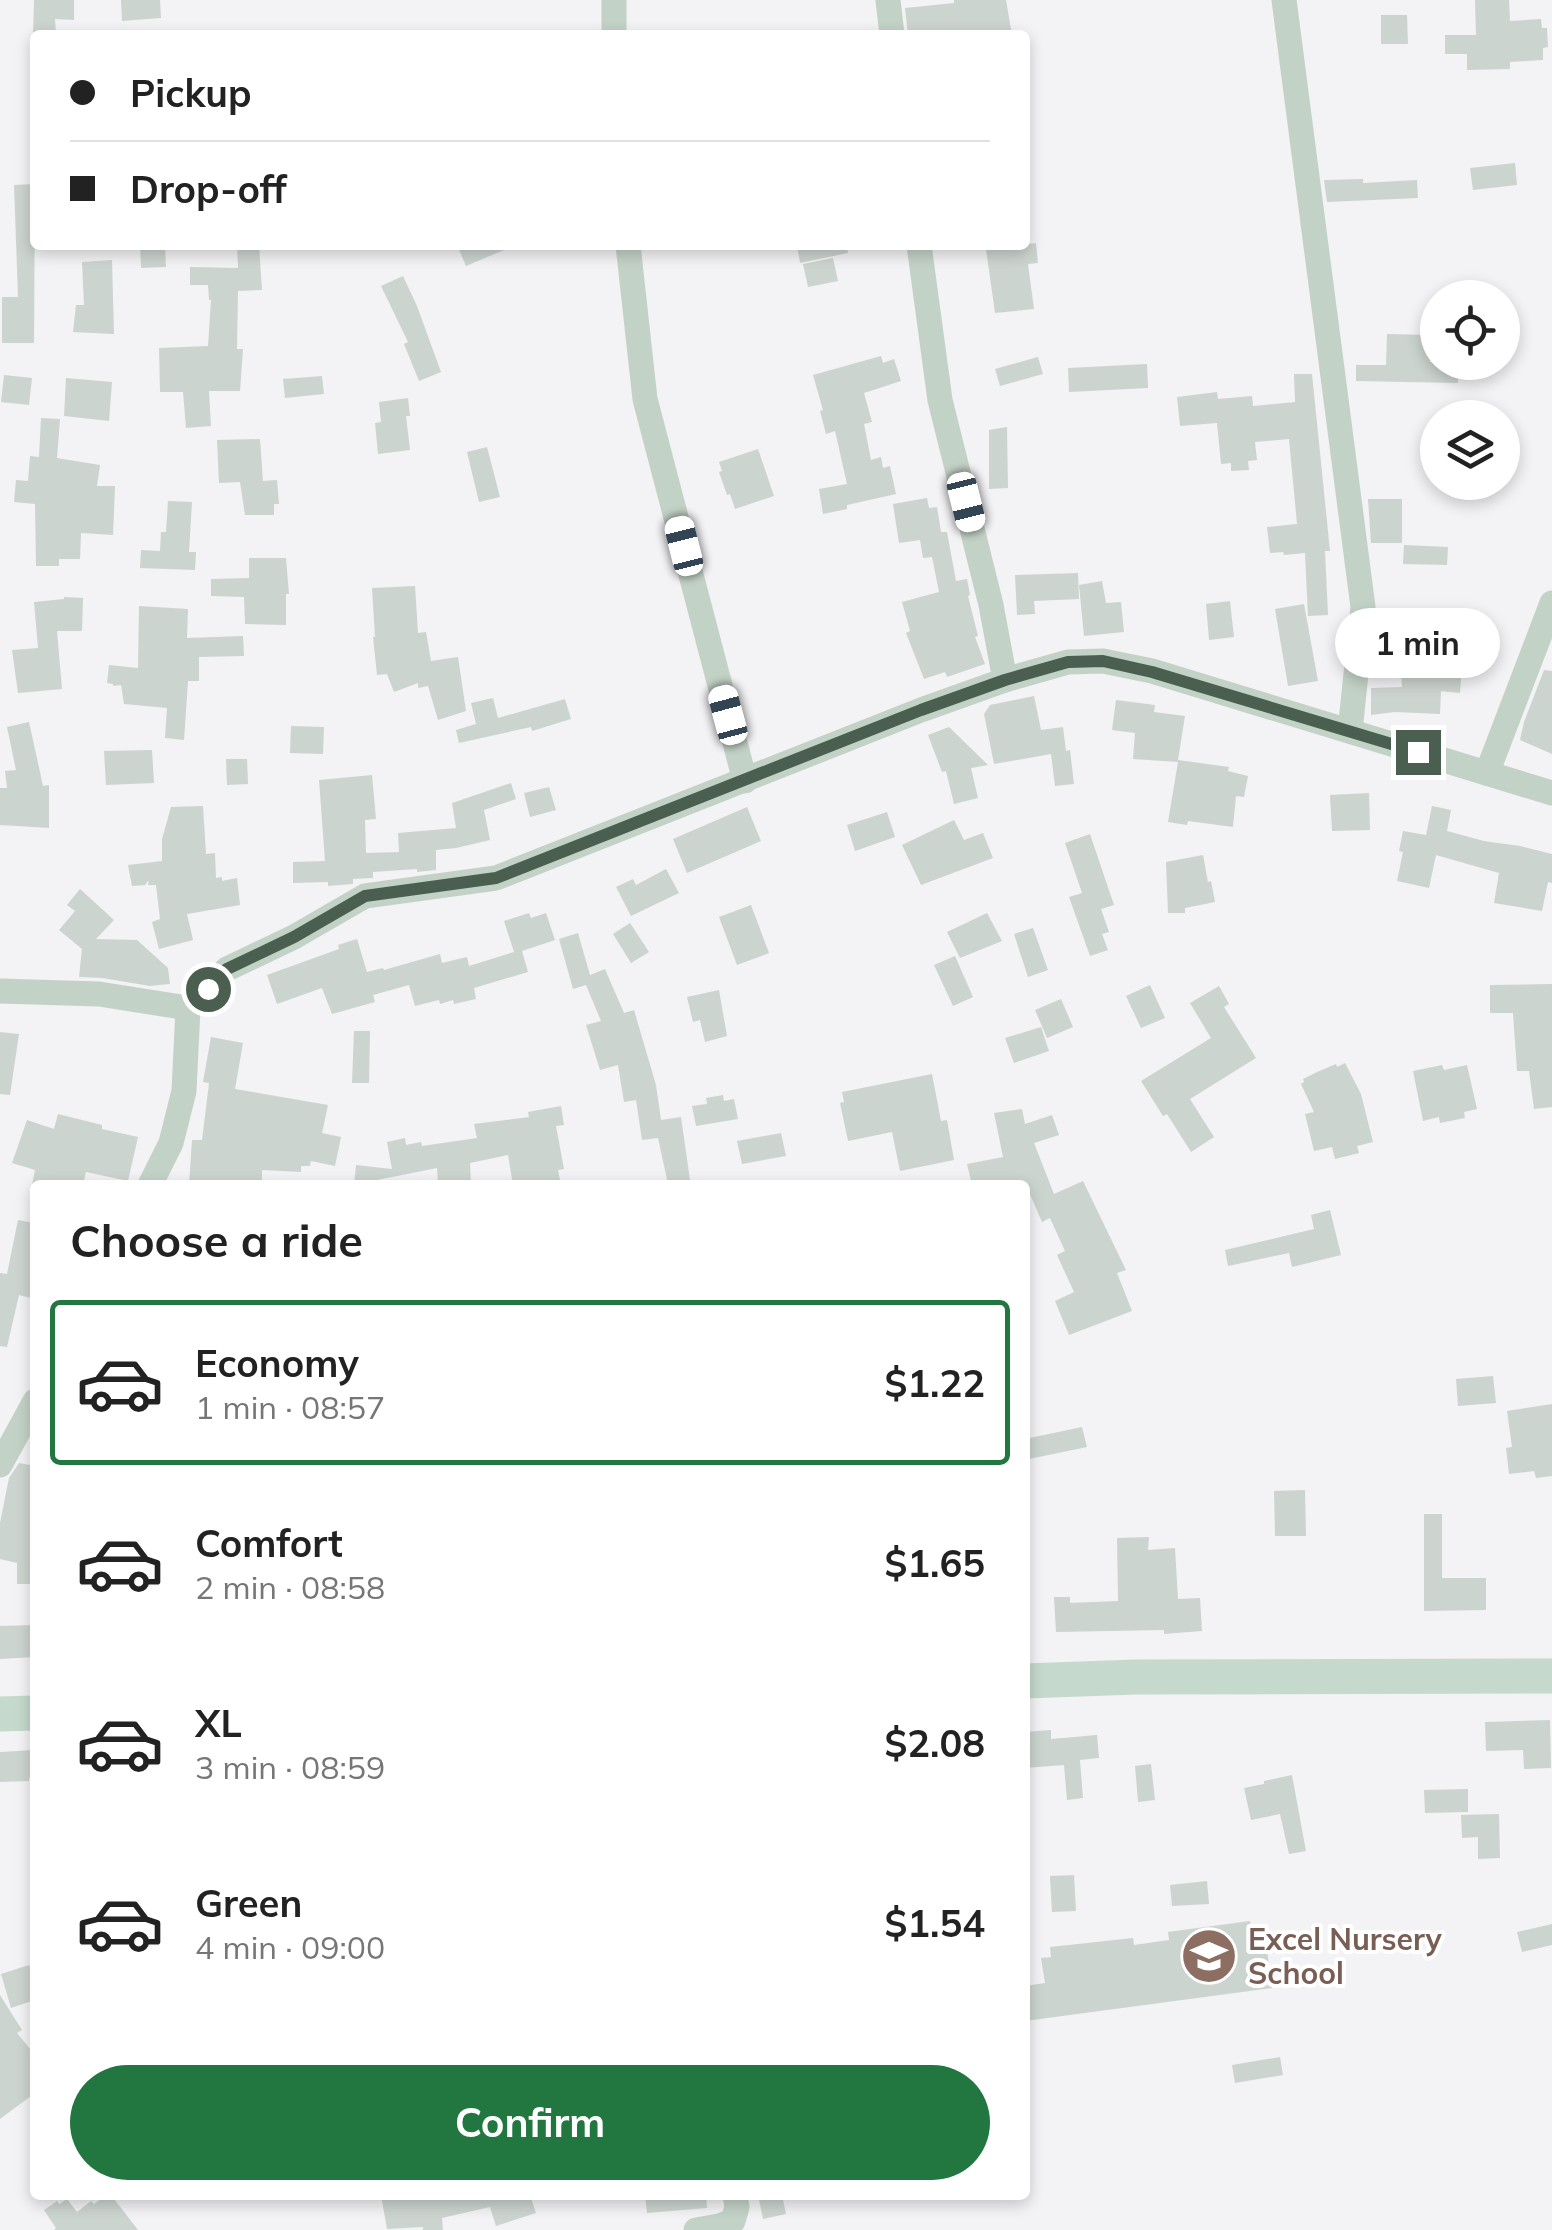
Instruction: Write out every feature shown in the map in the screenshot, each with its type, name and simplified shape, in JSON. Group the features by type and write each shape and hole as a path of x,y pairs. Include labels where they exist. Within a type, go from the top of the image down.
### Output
{"main road":[{"path":"1030,1681 1552,1676"},
{"path":"0,1714 30,1713"}],"street":[{"path":"614,0 614,30"},
{"path":"888,0 891,30"},
{"path":"1284,0 1363,608 1350,731"},
{"path":"629,250 645,398 746,781"},
{"path":"920,250 940,400 991,605 1005,680"},
{"path":"1487,773 1552,603"},
{"path":"153,1180 171,1144 184,1091 188,1008 227,969 294,937 365,896 496,878 921,710 1068,662 1103,661 1152,672 1552,793"},
{"path":"0,990 99,994 188,1008"},
{"path":"0,1465 30,1410"},
{"path":"696,2230 734,2220 736,2200"}],"building":[{"path":"34,0 74,0 74,20 55,19 56,30 33,30"},
{"path":"121,0 160,0 161,18 122,21"},
{"path":"1006,0 1011,30 907,30 905,8"},
{"path":"1475,0 1509,0 1510,21 1541,19 1542,28 1547,28 1548,47 1543,48 1543,60 1510,62 1510,69 1467,70 1467,54 1445,54 1445,35 1476,35"},
{"path":"1381,15 1407,15 1408,44 1381,44"},
{"path":"1515,163 1517,185 1473,190 1470,168"},
{"path":"1363,179 1363,183 1417,180 1418,198 1327,202 1324,180"},
{"path":"30,184 34,343 2,343 2,297 18,297 14,185"},
{"path":"1036,243 1038,263 1028,264 1034,309 995,313 986,250 1030,250 1030,244"},
{"path":"140,250 165,250 166,267 141,268"},
{"path":"237,250 259,250 262,290 238,291 237,349 243,349 240,391 209,391 211,426 186,428 183,392 160,392 159,348 208,346 208,285 190,285 190,267 238,268"},
{"path":"459,250 504,250 466,266"},
{"path":"798,250 848,250 848,253 800,263"},
{"path":"833,258 838,281 808,287 803,264"},
{"path":"112,260 114,334 73,332 76,305 84,305 82,262"},
{"path":"403,276 441,372 419,381 404,344 408,342 381,286"},
{"path":"1387,334 1420,335 1420,380 1458,383 1356,381 1356,365 1386,365"},
{"path":"881,356 883,363 894,359 901,381 864,393 872,422 864,424 871,460 881,457 883,468 890,466 896,494 823,514 819,489 847,484 835,431 826,434 813,375"},
{"path":"1038,357 1043,374 1000,386 995,369"},
{"path":"1147,364 1148,388 1069,392 1068,368"},
{"path":"1294,374 1312,374 1330,551 1325,551 1328,615 1308,616 1305,553 1270,553 1267,527 1297,524 1289,439 1255,442 1257,460 1248,461 1249,470 1231,471 1231,463 1221,464 1217,423 1180,426 1177,397 1217,392 1218,399 1252,396 1253,406 1295,402"},
{"path":"4,375 32,378 29,405 1,402"},
{"path":"322,376 324,394 285,398 283,379"},
{"path":"66,378 112,382 109,421 64,416"},
{"path":"408,398 410,450 378,454 375,423 381,422 379,402"},
{"path":"41,418 60,419 57,458 100,465 97,486 115,486 113,535 81,533 80,559 59,559 59,566 36,566 35,504 14,502 16,480 28,481 30,456 39,457"},
{"path":"1007,427 1008,488 989,489 989,430"},
{"path":"260,439 263,481 277,480 279,504 274,504 274,515 245,515 240,482 219,483 217,440"},
{"path":"487,447 500,497 479,502 467,452"},
{"path":"758,449 774,496 735,509 719,472 719,462"},
{"path":"927,498 929,508 937,507 941,532 947,532 956,581 967,579 978,636 975,637 985,664 947,677 945,672 924,679 906,633 910,631 902,602 939,592 932,557 923,558 920,540 899,543 893,504"},
{"path":"1368,499 1402,499 1402,543 1371,543"},
{"path":"168,501 192,502 189,552 196,552 195,570 140,568 141,550 160,551"},
{"path":"1404,545 1448,547 1447,565 1403,564"},
{"path":"249,558 286,558 286,625 245,624 244,597 211,596 211,579 249,578"},
{"path":"1078,573 1079,599 1034,601 1035,614 1017,615 1015,575"},
{"path":"1102,581 1106,603 1121,602 1124,632 1084,636 1079,585"},
{"path":"415,586 418,633 426,632 431,661 458,657 466,711 438,720 428,686 418,688 418,683 394,692 387,674 377,675 372,588"},
{"path":"83,598 82,631 57,631 62,689 18,693 12,650 38,648 34,602"},
{"path":"1230,601 1234,637 1209,640 1206,604"},
{"path":"1304,604 1318,681 1288,686 1275,609"},
{"path":"139,606 188,609 187,638 243,636 244,656 199,657 199,681 188,681 184,740 165,738 167,708 124,704 121,685 107,683 109,665 138,668"},
{"path":"1383,611 1428,615 1427,625 1442,626 1440,664 1462,666 1460,693 1441,691 1440,714 1371,715 1371,688 1402,687 1400,654 1380,653"},
{"path":"1544,670 1552,671 1552,754 1520,740"},
{"path":"1034,696 1041,730 1063,727 1074,784 1055,786 1051,754 994,764 984,714 990,705"},
{"path":"493,698 498,718 565,699 571,719 532,731 531,727 459,743 456,730 476,724 471,703"},
{"path":"1116,700 1155,705 1154,712 1185,716 1178,760 1229,767 1228,771 1248,776 1244,797 1236,796 1233,827 1168,822 1178,762 1133,759 1135,733 1112,730"},
{"path":"29,722 43,786 49,785 49,828 0,825 0,788 7,788 5,771 16,770 7,727"},
{"path":"291,726 324,727 323,754 290,753"},
{"path":"949,727 988,765 971,768 978,798 954,804 946,771 942,772 928,735"},
{"path":"152,750 154,783 106,785 104,751"},
{"path":"226,759 247,759 248,784 227,785"},
{"path":"372,775 376,819 365,820 366,853 399,852 398,833 456,828 452,803 511,783 516,799 484,810 490,840 436,850 436,870 373,872 373,878 353,879 353,884 293,883 293,862 325,861 319,780"},
{"path":"549,787 556,810 530,817 524,793"},
{"path":"1369,793 1370,830 1332,831 1330,795"},
{"path":"203,806 206,854 215,853 216,878 237,878 240,905 187,914 193,940 159,949 152,922 160,919 156,885 148,885 149,880 145,885 132,886 128,865 162,861 162,839 171,807"},
{"path":"1432,806 1451,810 1447,831 1552,854 1552,883 1548,882 1542,911 1494,903 1499,873 1436,855 1429,888 1397,881 1403,831 1426,835"},
{"path":"747,807 761,841 687,873 673,839"},
{"path":"887,812 895,837 855,851 847,825"},
{"path":"954,820 964,840 983,833 993,858 921,885 902,845"},
{"path":"1090,834 1114,905 1101,909 1109,932 1102,934 1108,950 1090,956 1069,897 1082,893 1065,843"},
{"path":"1203,855 1215,902 1185,908 1185,913 1168,913 1166,862"},
{"path":"666,869 679,893 631,916 616,887 633,879 636,885"},
{"path":"80,889 114,920 96,939 137,940 168,968 170,984 150,986 79,977 82,949 59,930 75,911 67,905"},
{"path":"751,905 769,953 737,965 719,917"},
{"path":"529,913 531,918 546,913 555,940 522,951 528,972 474,988 476,999 454,1004 453,1000 440,1004 439,1000 415,1006 409,985 373,995 375,1002 332,1014 322,988 277,1004 267,975 357,939 367,972 440,954 442,963 467,957 469,966 514,952 504,921"},
{"path":"987,913 1002,941 960,958 947,932"},
{"path":"630,923 649,952 631,963 613,934"},
{"path":"1033,928 1048,970 1028,977 1014,934"},
{"path":"578,933 590,975 605,969 624,1013 634,1010 656,1085 661,1120 681,1117 690,1180 667,1180 658,1138 642,1140 636,1100 624,1102 618,1065 600,1070 586,1025 601,1021 586,985 573,989 559,939"},
{"path":"955,956 973,997 953,1006 934,965"},
{"path":"1552,984 1552,1107 1534,1109 1529,1071 1517,1071 1513,1013 1490,1013 1490,985"},
{"path":"1150,985 1165,1018 1141,1028 1126,996"},
{"path":"1219,986 1229,1004 1224,1007 1256,1058 1190,1099 1214,1137 1191,1152 1141,1081 1211,1038 1190,1003"},
{"path":"719,990 727,1036 705,1042 700,1020 693,1022 687,997"},
{"path":"1061,999 1073,1027 1047,1038 1035,1010"},
{"path":"1041,1027 1049,1051 1014,1063 1005,1038"},
{"path":"354,1031 370,1031 369,1083 352,1083"},
{"path":"0,1032 19,1034 10,1095 0,1094"},
{"path":"211,1037 243,1043 235,1089 328,1105 322,1133 341,1137 335,1166 311,1161 310,1166 301,1166 301,1172 262,1170 262,1180 189,1180 192,1140 202,1140 209,1083 203,1082"},
{"path":"1345,1063 1361,1094 1373,1142 1357,1146 1359,1153 1335,1159 1332,1147 1314,1151 1305,1114 1314,1112 1301,1084 1317,1072"},
{"path":"1442,1065 1444,1070 1467,1065 1477,1109 1464,1112 1465,1118 1440,1123 1439,1117 1423,1121 1413,1071"},
{"path":"932,1074 941,1121 947,1120 954,1160 900,1171 892,1132 848,1141 840,1103 844,1102 842,1092"},
{"path":"723,1095 724,1101 734,1099 738,1119 696,1126 692,1106 707,1104 706,1098"},
{"path":"561,1106 564,1125 556,1126 564,1169 558,1170 560,1180 512,1180 508,1155 470,1163 471,1180 438,1180 437,1168 377,1180 354,1180 356,1165 392,1169 387,1142 405,1138 406,1145 421,1142 422,1146 477,1138 474,1124 529,1117 528,1112"},
{"path":"1022,1109 1025,1124 1052,1115 1059,1135 1034,1143 1054,1194 1083,1181 1126,1270 1117,1273 1132,1311 1069,1335 1055,1301 1074,1292 1057,1255 1065,1251 1050,1218 1042,1222 1030,1194 1030,1180 971,1180 967,1164 1003,1157 994,1113"},
{"path":"58,1114 138,1137 128,1180 86,1172 84,1180 33,1180 35,1170 12,1163 27,1120 54,1129"},
{"path":"781,1133 786,1156 742,1164 737,1141"},
{"path":"1330,1210 1341,1255 1292,1267 1289,1253 1228,1266 1225,1250 1314,1229 1311,1215"},
{"path":"18,1220 30,1222 30,1298 19,1295 7,1347 0,1346 0,1273 7,1274"},
{"path":"1493,1376 1496,1403 1458,1406 1456,1379"},
{"path":"1552,1404 1552,1476 1536,1478 1534,1471 1509,1474 1506,1448 1512,1447 1507,1411"},
{"path":"1082,1427 1087,1447 1030,1459 1030,1438"},
{"path":"19,1463 30,1465 30,1584 17,1584 17,1563 0,1559 0,1523 9,1478"},
{"path":"1305,1490 1306,1536 1275,1536 1274,1491"},
{"path":"1424,1514 1442,1514 1442,1578 1486,1578 1486,1610 1424,1611"},
{"path":"1149,1537 1148,1550 1175,1548 1178,1599 1200,1598 1202,1631 1056,1632 1054,1597 1070,1597 1070,1603 1118,1601 1117,1538"},
{"path":"30,1625 30,1657 0,1659 0,1626"},
{"path":"1550,1720 1551,1768 1524,1769 1523,1750 1486,1751 1485,1722"},
{"path":"1051,1730 1051,1739 1097,1735 1099,1758 1080,1760 1083,1798 1067,1800 1064,1765 1030,1768 1030,1732"},
{"path":"30,1750 29,1781 0,1782 0,1752"},
{"path":"1151,1764 1155,1800 1138,1802 1135,1766"},
{"path":"1292,1775 1306,1851 1289,1854 1280,1814 1251,1820 1244,1788"},
{"path":"1468,1789 1468,1812 1425,1813 1424,1790"},
{"path":"1499,1814 1500,1858 1478,1859 1478,1837 1462,1838 1461,1815"},
{"path":"1074,1875 1076,1911 1052,1912 1050,1876"},
{"path":"1207,1881 1209,1904 1172,1906 1170,1885"},
{"path":"1250,1921 1251,1929 1264,1927 1272,1988 1030,2020 1030,1985 1045,1983 1041,1958 1051,1957 1050,1947 1133,1938 1134,1945 1169,1940 1168,1932"},
{"path":"1552,1924 1552,1945 1522,1952 1517,1932"},
{"path":"29,1965 30,2002 11,2008 1,1974"},
{"path":"0,1995 22,2030 17,2033 30,2049 30,2097 0,2119"},
{"path":"1280,2057 1283,2075 1235,2083 1232,2065"},
{"path":"68,2200 77,2212 91,2201 94,2204 115,2200 138,2230 54,2230 44,2210 57,2201 59,2204"},
{"path":"382,2200 532,2200 536,2213 496,2226 490,2207 442,2218 443,2230 387,2229"},
{"path":"646,2200 706,2200 707,2208 647,2213"},
{"path":"759,2200 783,2200 786,2214 763,2219"}],"place":[{"name":"Excel Nursery School","path":"1209,1956"}],"route":[{"path":"208,989 227,969 294,937 365,896 496,878 921,710 1068,662 1103,661 1152,672 1418,752"}]}
